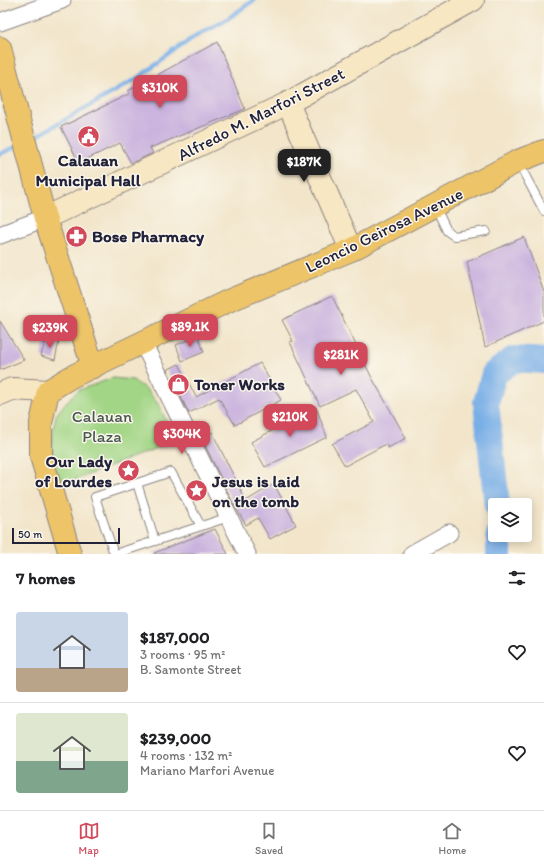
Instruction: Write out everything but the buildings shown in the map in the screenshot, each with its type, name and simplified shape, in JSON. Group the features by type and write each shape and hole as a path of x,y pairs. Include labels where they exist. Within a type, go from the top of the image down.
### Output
{"main road":[{"path":"0,48 45,218 93,367"},
{"name":"Leoncio Geirosa Avenue","path":"48,391 71,377 144,343 228,301 351,250 518,161 544,151"},
{"path":"48,391 40,423 41,456 70,554"}],"street":[{"path":"0,22 62,0"},
{"name":"Alfredo M. Marfori Street","path":"45,218 288,103 473,0"},
{"path":"288,103 351,250"},
{"path":"0,235 45,218"},
{"path":"144,343 246,554"},
{"path":"0,394 12,389 48,391"},
{"path":"412,554 449,533"}],"lane":[{"path":"518,161 544,211"},
{"path":"435,206 447,231 454,236 486,231"},
{"path":"201,526 171,472 95,497 114,554 229,517"},
{"path":"137,483 155,541"}],"green space":[{"name":"Calauan Plaza","path":"113,378 133,380 147,390 159,405 175,441 59,486 51,443 56,415 67,401 79,390"}],"waterway":[{"path":"30,140 136,79 198,35 223,22 254,0"},
{"path":"0,154 20,145"},
{"path":"496,498 486,403 494,374 514,359 544,361"},
{"path":"499,542 499,554"}],"place":[{"name":"Calauan Municipal Hall","path":"88,136"},
{"name":"Bose Pharmacy","path":"77,236"},
{"name":"Toner Works","path":"179,384"},
{"name":"Our Lady of Lourdes","path":"128,471"},
{"name":"Jesus is laid on the tomb","path":"196,491"}]}
